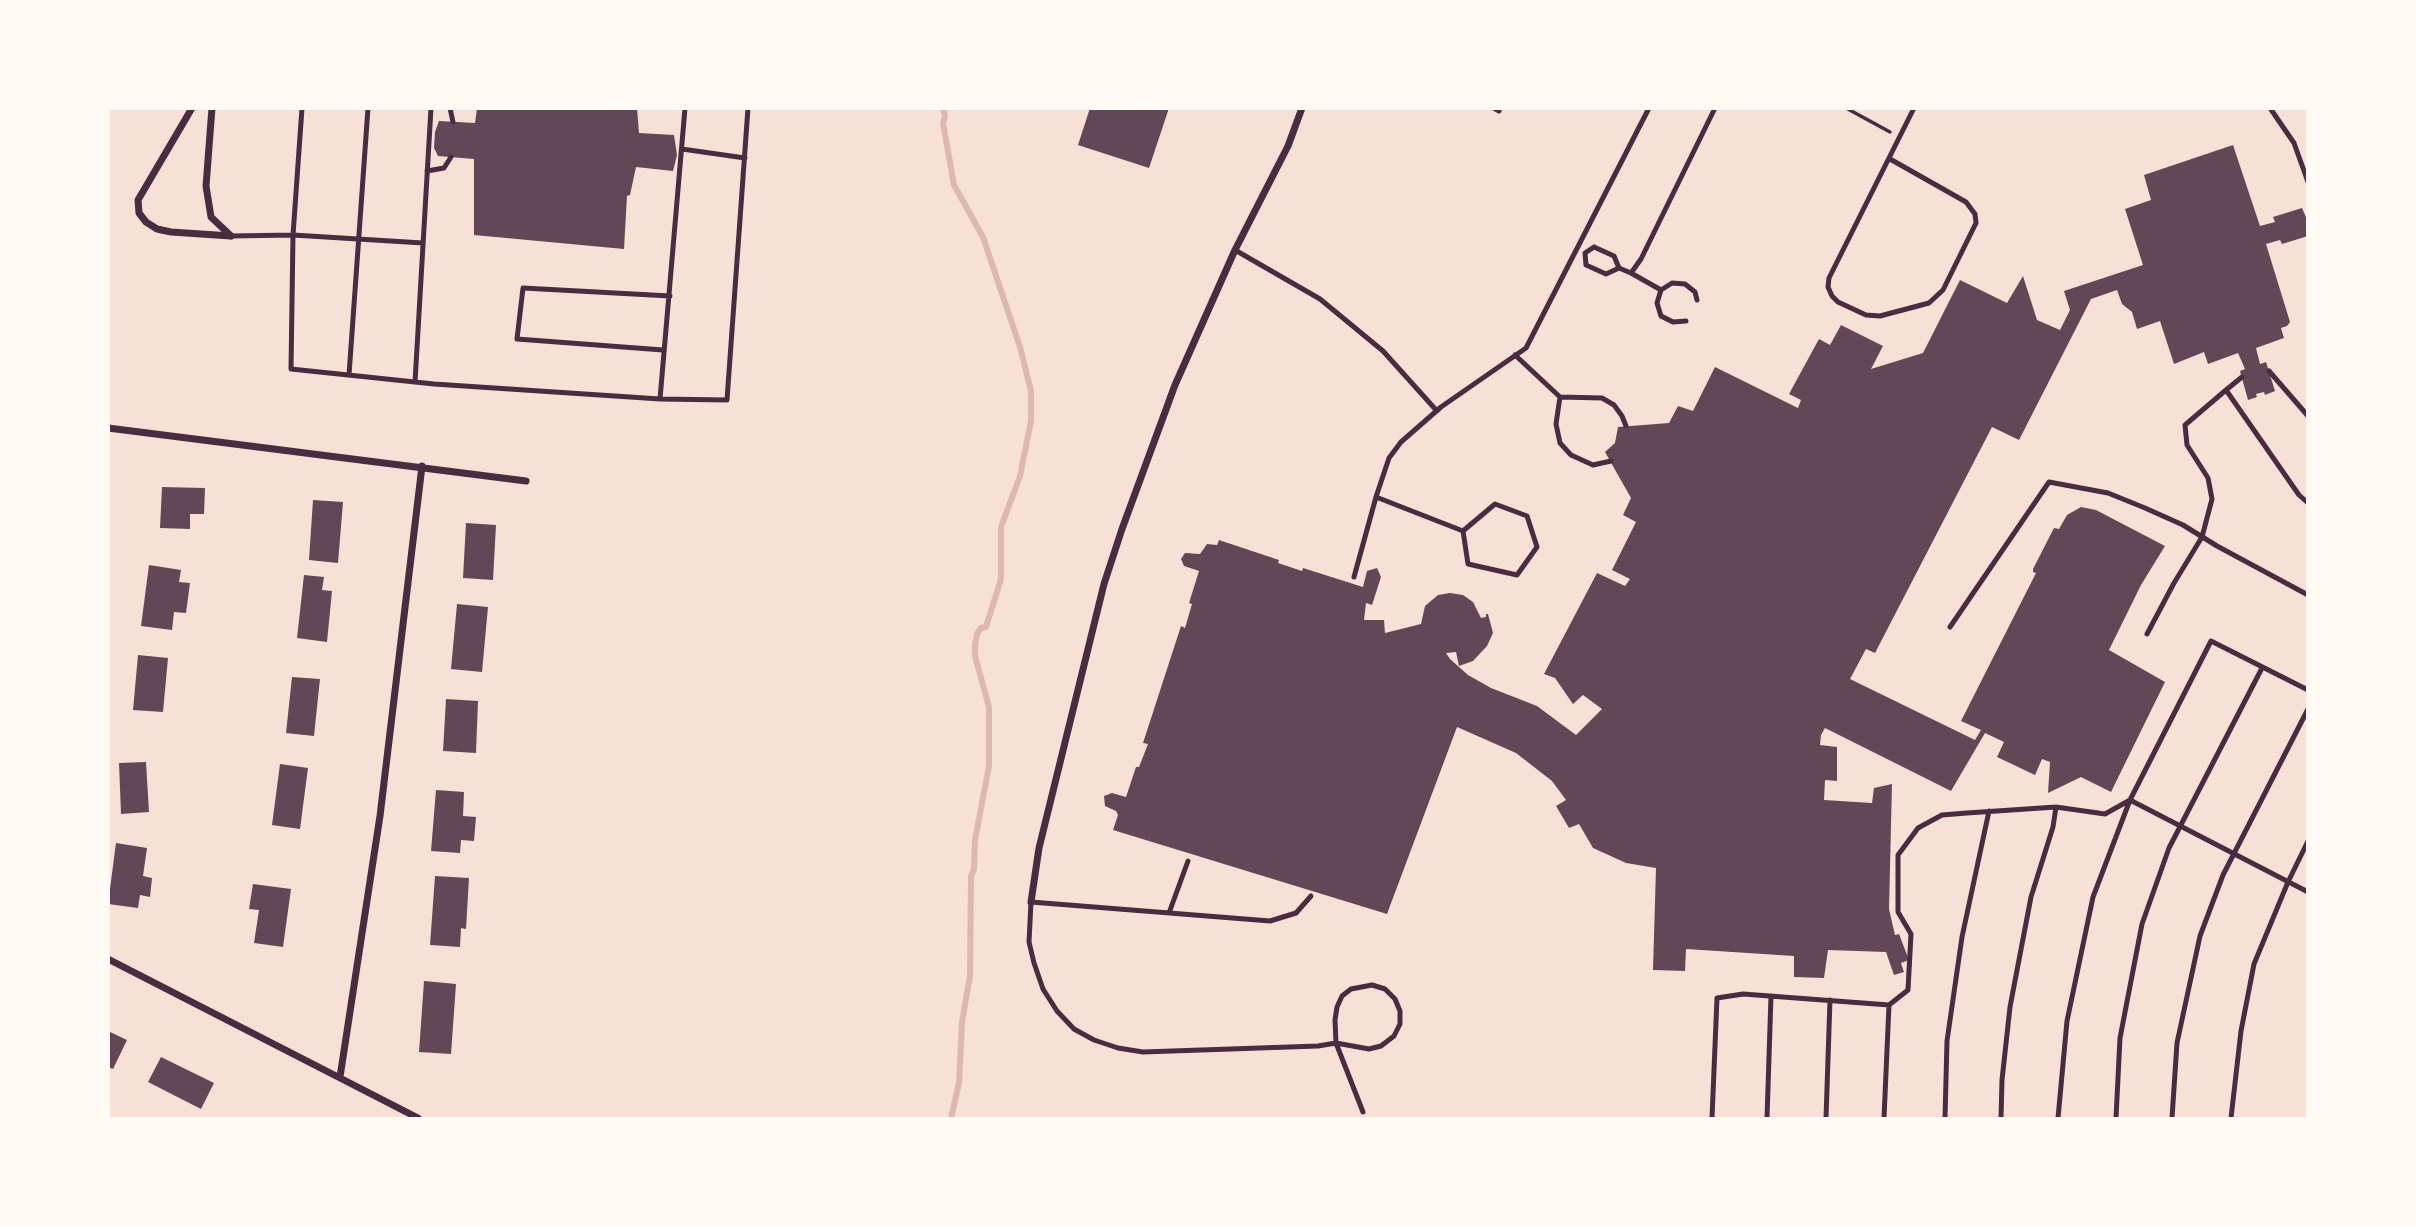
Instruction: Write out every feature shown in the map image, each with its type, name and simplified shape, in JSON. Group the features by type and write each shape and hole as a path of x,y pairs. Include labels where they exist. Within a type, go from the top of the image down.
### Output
{"street":[{"path":"192,108 138,200 139,213 157,229 231,236"},
{"path":"212,108 206,186 211,217 231,236"},
{"path":"1031,902 1039,848 1104,584 1152,442 1235,250 1288,146 1302,108"},
{"path":"108,428 526,481"},
{"path":"340,1077 380,816 422,466"},
{"path":"108,959 418,1118"}],"lane":[{"path":"302,108 293,235 291,369 415,382 660,399 727,400 748,108"},
{"path":"349,375 368,108"},
{"path":"415,382 431,108"},
{"path":"450,108 453,122"},
{"path":"660,399 685,108"},
{"path":"1354,577 1389,458 1401,442 1437,411 1526,348 1648,108"},
{"path":"1631,272 1641,259 1715,108"},
{"path":"1890,159 1966,202 1975,214 1976,223 1943,290 1929,303 1881,316 1866,315 1838,302 1832,296 1828,287 1829,278 1914,108"},
{"path":"2270,108 2294,143 2308,182"},
{"path":"682,149 745,158"},
{"path":"427,172 444,168 451,157"},
{"path":"231,236 293,235 423,243"},
{"path":"1585,253 1594,247 1614,256 1619,268"},
{"path":"1235,250 1320,299 1383,351 1437,411"},
{"path":"1576,250 1585,253"},
{"path":"1585,253 1587,265 1606,274 1619,268 1631,272 1661,290"},
{"path":"1686,321 1673,322 1661,316 1657,303 1661,290 1672,283 1685,284 1695,292 1697,300"},
{"path":"663,349 517,339 523,288 670,296"},
{"path":"1515,355 1560,397 1602,398 1614,405 1626,426"},
{"path":"2269,371 2308,416"},
{"path":"2147,634 2202,537 2212,499 2208,478 2188,445 2185,425 2242,377"},
{"path":"2226,390 2299,495 2308,503"},
{"path":"1560,397 1556,424 1560,443 1571,455 1593,465 1611,461"},
{"path":"1950,627 2049,482 2108,494 2183,525 2308,595"},
{"path":"1376,497 1463,531"},
{"path":"1494,504 1527,516 1537,547 1517,575 1468,564 1463,531 1494,504"},
{"path":"2058,1118 2067,1021 2093,897 2130,800 2211,641 2308,690"},
{"path":"2116,1118 2120,1038 2142,924 2169,848 2262,668"},
{"path":"2172,1118 2177,1044 2200,936 2223,875 2308,709"},
{"path":"1712,1118 1717,998 1743,994 1889,1005 1908,990 1911,934 1898,912 1898,855 1917,828 1942,815 1989,811 2056,807 2105,814 2130,800"},
{"path":"2130,800 2308,892"},
{"path":"2001,1118 2010,1007 2031,897 2053,827 2056,807"},
{"path":"1945,1118 1947,1041 1962,937 1989,811"},
{"path":"2231,1118 2241,1031 2254,964 2308,841"},
{"path":"1170,913 1188,861"},
{"path":"1311,896 1296,913 1270,921 1031,902 1030,942 1034,963 1043,989 1057,1011 1074,1029 1094,1040 1143,1052 1318,1046 1336,1043 1363,1048 1381,1046 1394,1037 1400,1024 1400,1011 1395,999 1385,989 1372,985 1351,989 1342,996 1337,1007 1336,1043 1363,1112"},
{"path":"1767,1118 1771,996"},
{"path":"1826,1118 1830,1000"},
{"path":"1884,1118 1889,1005"}],"path":[{"path":"1846,108 1901,138"}],"building":[{"path":"477,108 637,108 639,133 674,135 677,155 673,171 636,167 630,195 627,196 624,249 474,235 474,159 438,156 434,148 439,121 475,123"},
{"path":"1090,108 1169,108 1149,168 1078,145"},
{"path":"2233,145 2260,226 2275,222 2273,217 2302,208 2308,222 2308,236 2282,244 2280,240 2266,244 2290,322 2281,328 2284,338 2256,348 2260,364 2266,362 2275,391 2265,395 2264,392 2256,394 2257,397 2248,400 2240,371 2245,369 2238,353 2208,364 2204,352 2174,364 2160,321 2137,329 2132,312 2122,304 2117,290 2091,299 2019,440 1992,427 1875,653 1866,649 1850,679 1975,740 1981,730 1961,721 2036,573 2033,569 2054,528 2059,529 2067,515 2081,507 2096,510 2165,546 2141,585 2109,650 2165,682 2111,792 2081,777 2048,793 2050,762 2042,759 2035,775 1997,757 2004,742 1985,733 1951,791 1825,728 1821,735 1820,745 1837,747 1837,781 1825,780 1824,800 1872,803 1874,788 1892,784 1889,909 1895,935 1899,934 1909,960 1901,963 1904,972 1894,975 1886,952 1828,950 1824,978 1794,977 1794,956 1686,949 1685,971 1653,970 1656,868 1626,863 1593,848 1579,824 1569,828 1556,806 1566,800 1552,781 1516,753 1457,727 1387,914 1113,830 1118,815 1116,811 1105,806 1104,796 1112,793 1126,797 1136,767 1139,767 1148,744 1143,743 1181,626 1185,628 1192,604 1189,603 1199,571 1184,566 1181,559 1185,553 1200,554 1207,544 1217,545 1219,540 1279,560 1278,563 1302,571 1303,568 1363,587 1367,571 1377,568 1381,577 1372,605 1366,603 1364,620 1384,620 1385,633 1421,624 1425,606 1438,595 1463,595 1473,602 1481,618 1488,614 1493,633 1487,646 1473,661 1459,666 1456,652 1446,653 1450,659 1468,675 1491,688 1537,706 1576,735 1602,709 1583,695 1573,704 1555,678 1544,674 1597,573 1625,586 1630,579 1612,570 1636,522 1623,515 1631,498 1605,452 1615,443 1618,427 1669,423 1678,406 1693,411 1715,367 1798,408 1801,400 1789,394 1819,339 1830,345 1841,325 1883,346 1871,369 1923,353 1960,280 2007,303 2023,276 2037,320 2060,330 2070,310 2064,291 2143,265 2125,209 2151,200 2144,175"},
{"path":"162,487 205,488 204,514 190,514 190,529 160,528"},
{"path":"313,500 343,502 338,563 309,560"},
{"path":"466,523 496,525 493,580 463,578"},
{"path":"149,565 181,570 179,582 190,583 186,613 174,612 172,630 141,626"},
{"path":"304,575 324,577 322,590 332,591 327,642 297,638"},
{"path":"457,604 488,607 482,672 451,669"},
{"path":"138,655 168,658 163,712 133,710"},
{"path":"292,677 320,679 314,736 286,733"},
{"path":"446,699 478,701 476,753 443,751"},
{"path":"146,762 149,812 121,814 119,763"},
{"path":"280,764 308,768 300,829 272,825"},
{"path":"436,790 464,792 463,816 476,817 474,841 461,840 460,853 431,851"},
{"path":"116,843 147,848 143,876 152,878 150,897 140,895 138,908 108,904"},
{"path":"435,876 469,878 466,929 461,928 460,947 430,945"},
{"path":"253,884 291,889 283,947 254,943 259,910 249,909"},
{"path":"424,981 456,984 451,1054 419,1052"},
{"path":"108,1031 127,1040 113,1069 108,1067"},
{"path":"161,1057 214,1083 201,1109 148,1082"}],"waterway":[{"path":"943,108 943,123 954,185 983,237 1020,347 1031,391 1031,421 1020,476 1001,527 1001,579 986,627 981,628 977,634 975,645 975,656 989,707 989,766 971,876 970,976 962,1022 959,1083 951,1118"}]}
